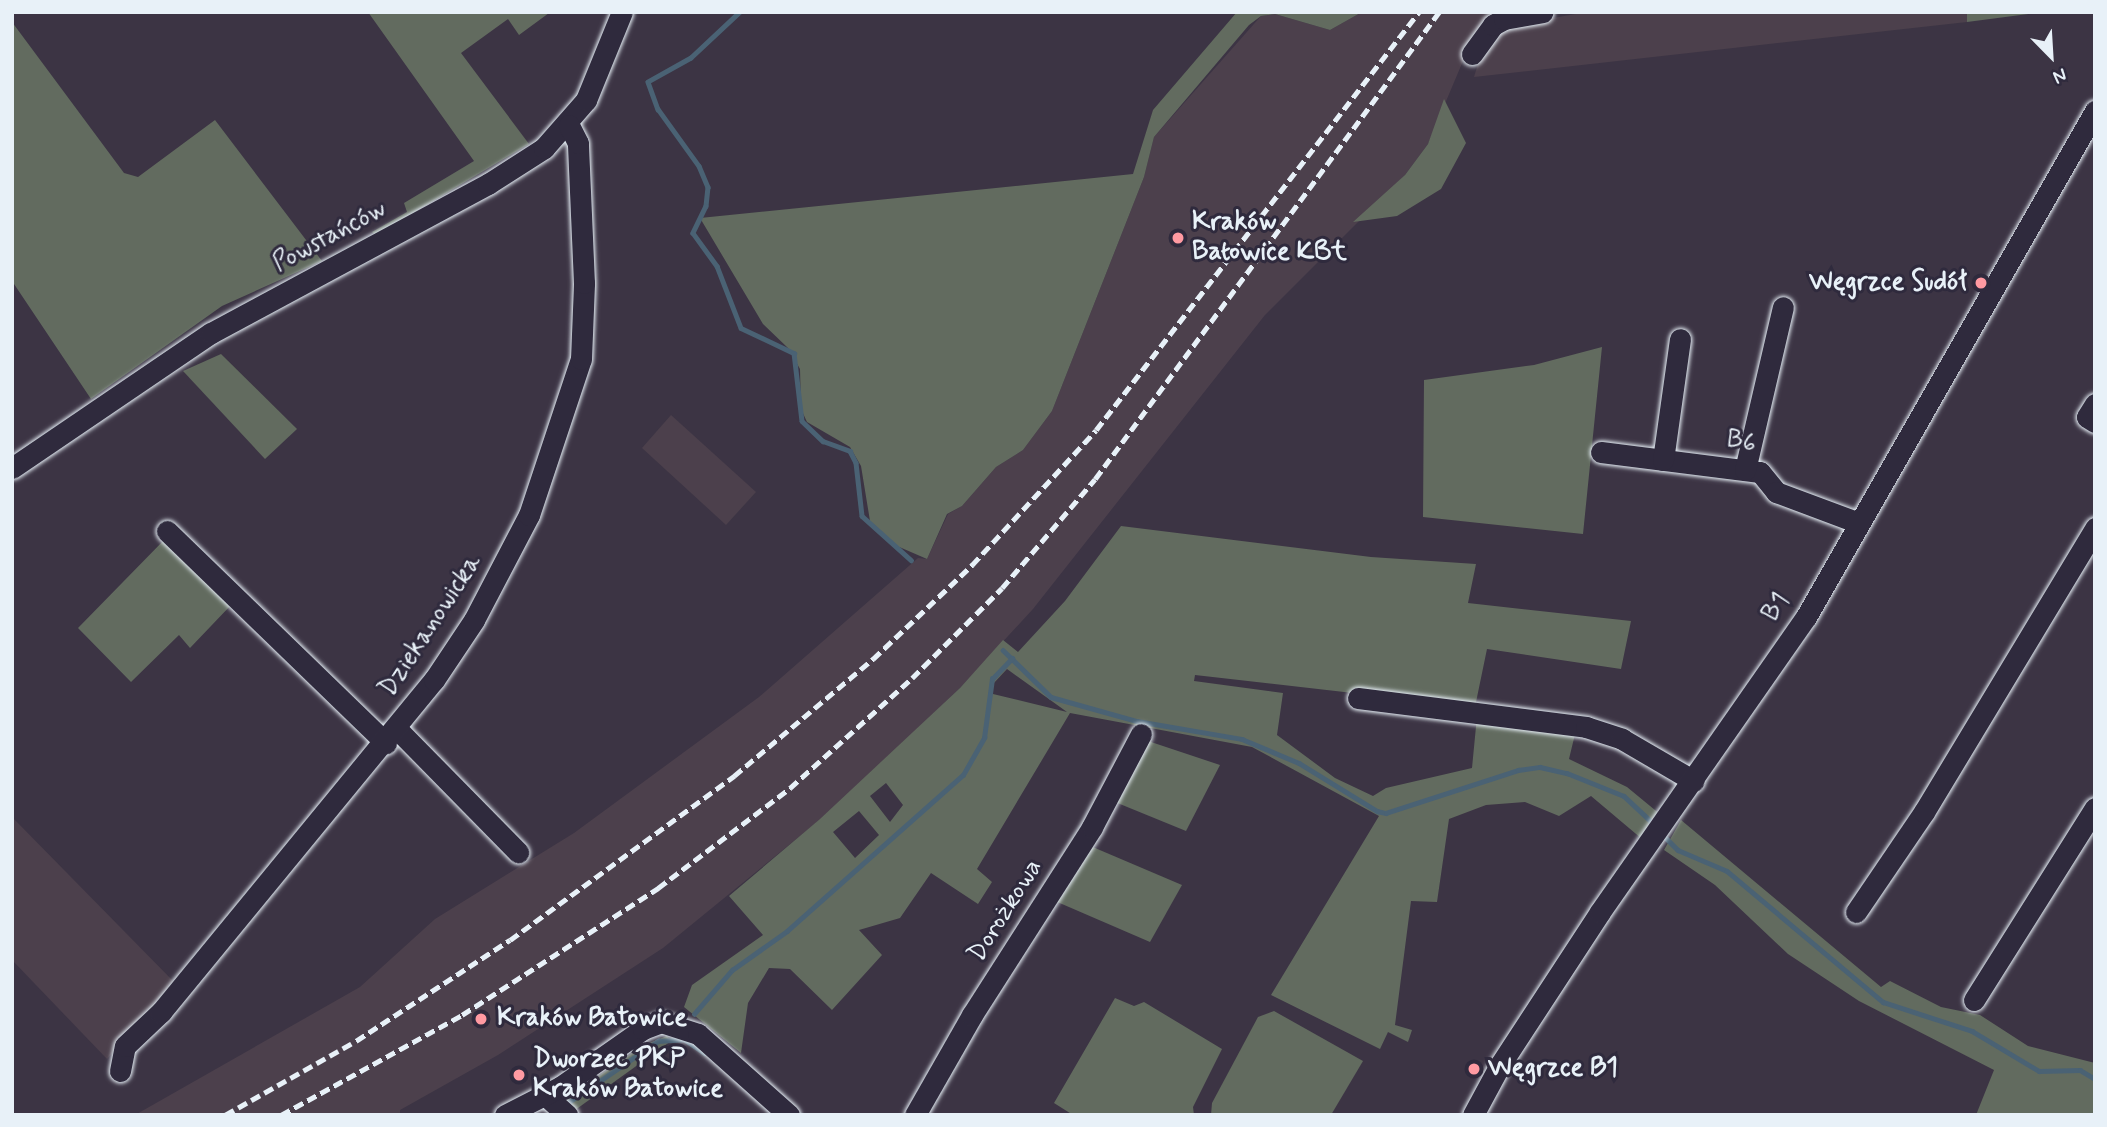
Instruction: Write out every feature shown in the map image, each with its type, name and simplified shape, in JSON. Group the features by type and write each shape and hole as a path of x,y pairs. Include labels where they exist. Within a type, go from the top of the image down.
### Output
{"street":[{"name":"Powstańców","path":"12,468 211,333 506,173 569,125 593,87 622,12"},
{"path":"1472,54 1493,25 1504,19 1542,12"},
{"name":"B1","path":"1474,1115 1500,1065 1575,950 1806,617 2095,111"},
{"name":"Dziekanowicka","path":"120,1071 125,1046 161,1012 391,736 450,657 506,561 534,504 579,372 584,283 578,143 569,125"},
{"path":"1745,470 1783,307"},
{"path":"1663,460 1680,339"},
{"path":"2095,404 2087,417 2095,422"},
{"name":"B6","path":"1601,452 1760,472 1776,492 1859,523"},
{"path":"1856,912 1931,801 2095,528"},
{"path":"167,531 345,708 391,736 518,852"},
{"path":"237,587 351,702 356,713"},
{"path":"1358,698 1586,727 1622,739 1694,781"},
{"name":"Dorożkowa","path":"915,1115 972,1015 1091,827 1141,734"},
{"path":"1974,1000 2095,808"},
{"path":"506,1115 545,1096 643,1029 671,1022 698,1034 789,1115"},
{"path":"545,1096 566,1115"}],"shaded area":[{"path":"1362,12 1497,12 1463,61 1428,144 1405,175 1265,315 1033,609 960,688 833,809 663,948 498,1055 400,1110 400,1115 135,1115 360,987 435,919 574,833 759,697 918,558 927,559 948,514 962,506 996,467 1023,450 1052,411 1144,177 1154,137 1261,16 1275,14 1330,30"},
{"path":"1587,12 1967,12 1967,22 1474,77 1483,47 1495,28"},
{"path":"671,415 756,492 726,525 642,448"},
{"path":"12,817 175,983 107,1059 12,960"}],"green space":[{"path":"368,12 549,13 519,35 508,19 461,53 529,144 376,235 372,232 407,212 404,203 474,161"},
{"path":"1237,12 1362,12 1330,30 1275,14 1261,16 1249,25 1154,137 1144,177 1052,411 1023,450 996,467 962,506 947,514 927,559 897,546 870,521 861,466 850,447 807,422 801,409 800,369 788,348 763,324 700,218 1133,174 1153,110"},
{"path":"1967,12 2044,12 1967,22"},
{"path":"12,22 124,173 138,177 215,120 322,261 222,306 91,399 12,281"},
{"path":"1444,99 1466,143 1441,189 1397,216 1353,222 1405,175 1428,144"},
{"path":"1602,347 1583,534 1423,517 1424,380 1534,365"},
{"path":"221,354 297,429 265,459 183,371"},
{"path":"1121,526 1371,557 1476,564 1468,603 1631,621 1621,669 1487,649 1475,707 1195,675 1194,681 1283,693 1277,735 1335,778 1373,796 1386,788 1472,768 1477,716 1576,730 1569,759 1627,787 1661,815 1642,839 1591,796 1559,816 1525,802 1486,805 1449,819 1437,902 1411,901 1395,1025 1412,1030 1408,1042 1388,1032 1380,1049 1271,995 1379,816 1252,747 1070,713 977,869 992,882 978,904 931,873 900,918 859,930 882,955 832,1010 790,969 769,968 748,1003 741,1053 684,1007 692,985 763,935 729,896 820,819 960,688 1003,640 1018,652 1065,601","holes":["1007,669 1067,712 993,694 993,684","886,783 903,805 890,822 870,796","859,811 879,835 855,858 833,832"]},
{"path":"166,538 232,604 190,648 179,635 131,682 78,628"},
{"path":"1148,741 1220,765 1186,831 1115,802"},
{"path":"1681,820 1881,987 1890,981 1941,1007 1980,1015 2028,1046 2095,1063 2095,1115 1976,1115 1994,1070 1859,1001 1788,954 1715,885 1664,850"},
{"path":"1088,845 1182,885 1150,942 1055,901"},
{"path":"1115,998 1134,1006 1144,1002 1222,1049 1193,1107 1194,1115 1073,1115 1054,1103"},
{"path":"1274,1011 1363,1061 1331,1115 1211,1115 1212,1103 1258,1017"},
{"path":"667,1036 671,1041 571,1113 563,1100 644,1045"}],"waterway":[{"path":"740,12 691,58 648,82 658,109 699,166 708,187 706,206 693,233 717,266 741,328 794,353 802,421 823,441 850,451 856,463 862,516 911,560"},
{"path":"1003,650 1051,697 1137,721 1242,739 1299,763 1377,811 1386,813 1518,770 1540,767 1567,773 1624,796 1653,823"},
{"path":"694,1014 732,970 787,931 963,775 984,738 992,679 1012,658"},
{"path":"1663,835 1678,850 1727,871 1883,1002 1972,1031 2039,1071 2080,1070 2095,1079"},
{"path":"566,1104 658,1041 684,1039 705,1053"}],"railway":[{"path":"225,1115 356,1041 510,940 734,776 873,659 972,565 1096,430 1419,12"},
{"path":"281,1115 462,1015 658,888 790,788 912,678 1002,588 1095,479 1439,12"}],"place":[{"name":"Kraków Batowice KBt","path":"1178,238"},
{"name":"Węgrzce Sudół","path":"1981,283"},
{"name":"Kraków Batowice","path":"481,1019"},
{"name":"Węgrzce B1","path":"1474,1069"},
{"name":"Dworzec PKP Kraków Batowice","path":"519,1075"}]}
